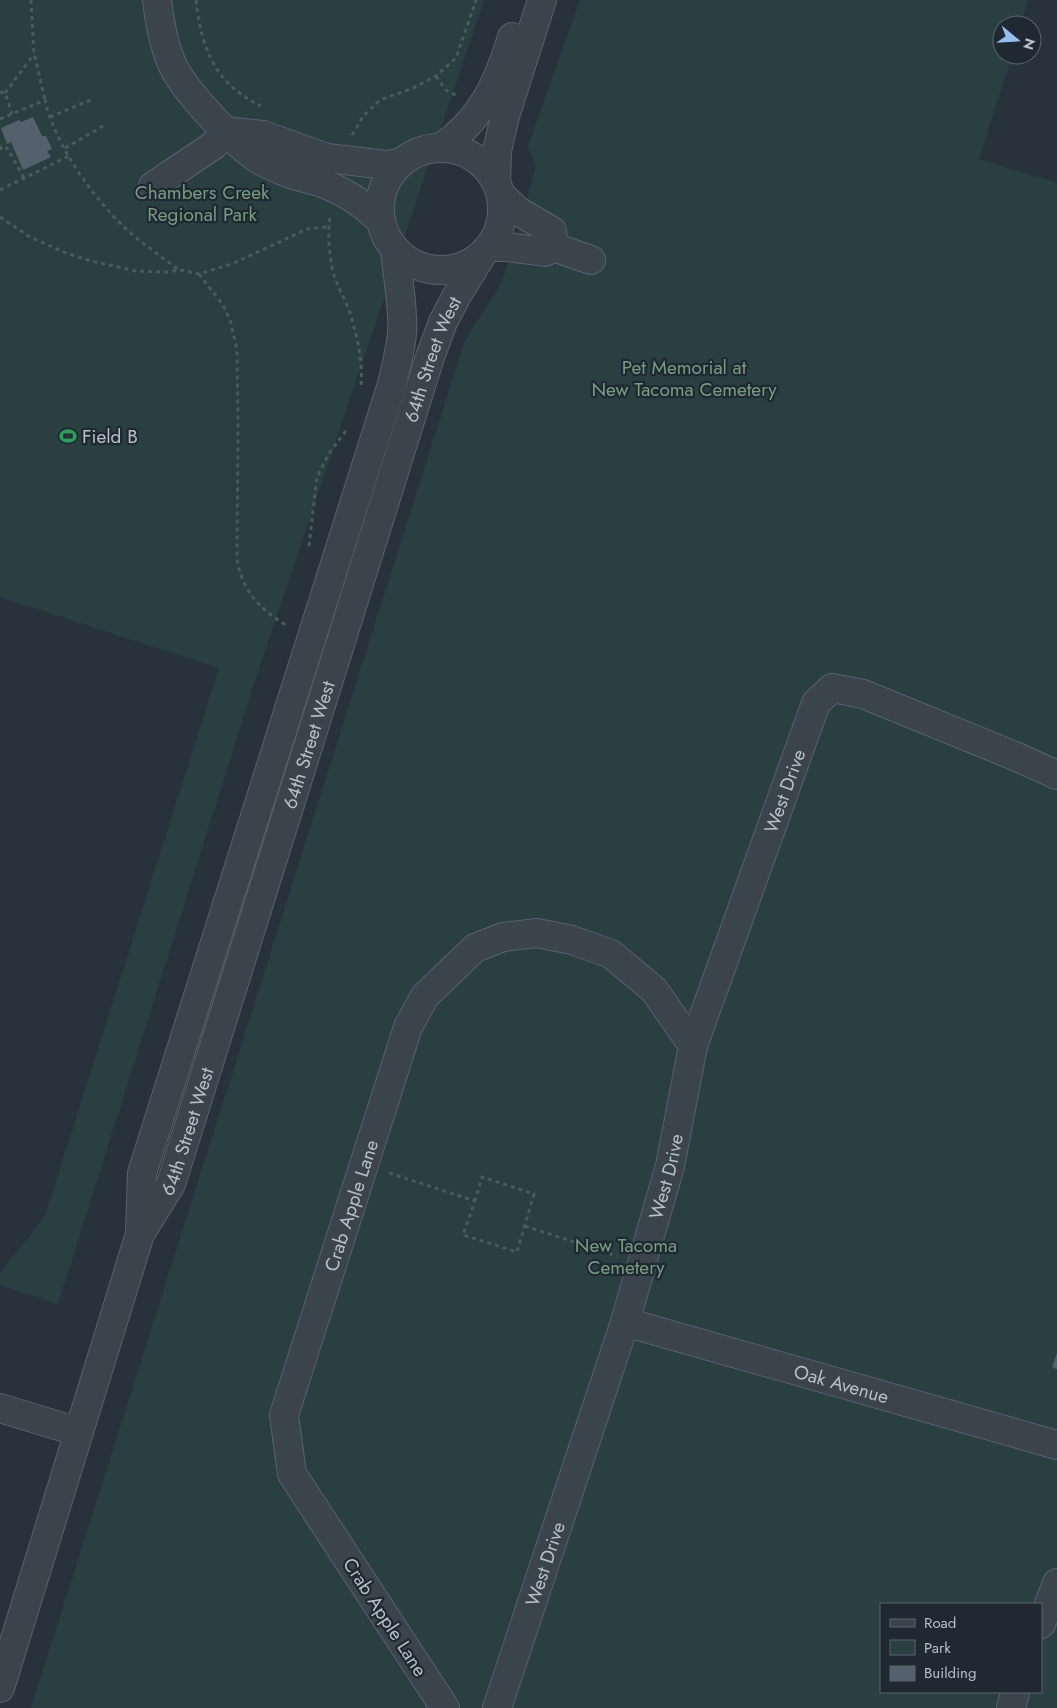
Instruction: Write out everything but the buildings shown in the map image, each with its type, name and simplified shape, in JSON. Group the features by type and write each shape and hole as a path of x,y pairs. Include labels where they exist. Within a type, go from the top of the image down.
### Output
{"street":[{"path":"157,0 160,27 175,70 194,96 226,131 257,158 286,172 322,183 369,209 381,220"},
{"path":"440,148 456,138 473,120 488,98 508,50 524,0"},
{"path":"485,252 497,233 502,217 497,151 505,116 542,0"},
{"path":"226,131 263,135 327,158 386,166 399,163"},
{"path":"153,186 214,145 226,131"},
{"path":"444,147 464,151 480,161 518,211 552,231 553,247 545,252 508,247 485,252 453,269 432,269 417,266 395,249 388,240 381,220 380,204 384,186 399,163 410,155 444,147"},
{"path":"553,247 591,260"},
{"name":"64th Street West","path":"140,1234 142,1173 392,384 402,332 395,249"},
{"name":"64th Street West","path":"0,1688 140,1234 171,1184 433,348 447,313 485,252"},
{"name":"West Drive","path":"497,1708 625,1322 670,1166 693,1046 816,703 832,688 863,694 1057,775"},
{"name":"Crab Apple Lane","path":"445,1708 292,1474 284,1415 408,1027 425,996 475,948 503,937 537,933 572,940 611,954 654,990 693,1046"},
{"name":"Oak Avenue","path":"625,1322 1057,1445"},
{"path":"0,1408 79,1432"},
{"path":"1042,1621 1057,1583"},
{"path":"1011,1708 1015,1693"}],"path":[{"path":"31,0 34,54 50,117 64,148 95,195 124,227 150,250 180,270"},
{"path":"196,0 200,28 212,61 232,88 266,108"},
{"path":"352,134 364,114 380,100 413,88 436,76 456,58 476,0"},
{"path":"5,93 34,54"},
{"path":"436,76 446,90 461,98"},
{"path":"0,92 5,93"},
{"path":"5,93 12,114"},
{"path":"0,119 45,100"},
{"path":"50,117 91,100"},
{"path":"64,148 105,125"},
{"path":"0,146 2,150 7,148 24,178"},
{"path":"0,190 69,156"},
{"path":"0,217 30,237 66,253 91,261 136,271 167,272 180,270 199,274 232,264 307,229 327,227 334,276 348,308 358,339 362,369 360,393"},
{"path":"199,274 223,305 234,332 237,350 237,559 239,573 256,602 269,615 287,625 284,634"},
{"path":"308,551 317,477 328,455 348,427"},
{"path":"365,1166 475,1200"},
{"path":"482,1177 534,1194 517,1252 463,1235 475,1200 482,1177"},
{"path":"525,1226 642,1264"}],"green space":[{"name":"Chambers Creek Regional Park","path":"0,0 484,0 254,684 58,1304 0,1285 0,1273 45,1216 219,668 0,597"},
{"name":"New Tacoma Cemetery","path":"580,0 1028,0 1023,15 992,15 992,65 1009,65 979,159 1057,183 1057,1708 31,1708 465,340 502,282 536,167 528,146"}],"place":[{"name":"Field B","path":"68,436"}],"park label":[{"name":"Pet Memorial at New Tacoma Cemetery","path":"684,378"}]}
